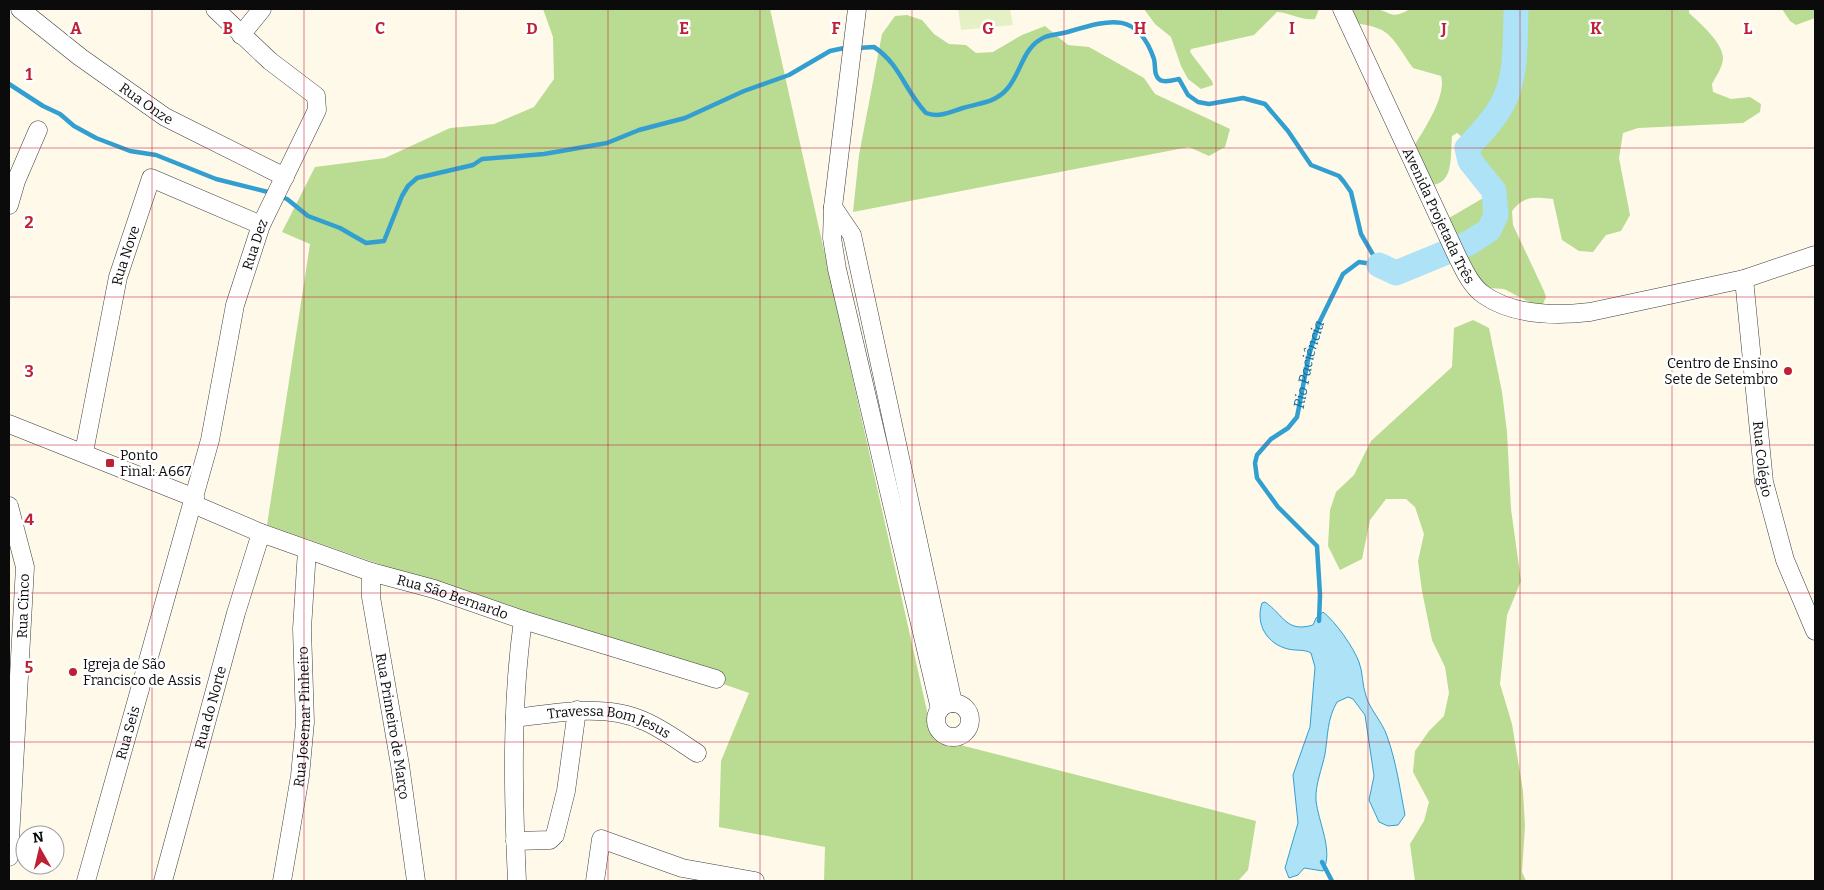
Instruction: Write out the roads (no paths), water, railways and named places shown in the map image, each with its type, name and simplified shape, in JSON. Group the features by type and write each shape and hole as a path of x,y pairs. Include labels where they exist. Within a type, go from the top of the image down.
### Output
{"street":[{"name":"Rua Onze","path":"20,9 80,56 165,117 282,182"},
{"name":"Rua Dez","path":"194,501 210,440 236,305 262,225 317,110 316,96 241,35 214,9"},
{"path":"241,35 262,9"},
{"path":"857,9 833,207 832,238 837,269 946,706"},
{"path":"854,31 866,9"},
{"name":"Avenida Projetada Três","path":"1342,9 1457,256 1467,276 1483,295 1521,310 1567,314 1614,307 1744,279 1815,255"},
{"path":"9,204 16,181 38,130"},
{"name":"Rua Nove","path":"84,452 118,277 151,178 262,225"},
{"name":"Rua Colégio","path":"1744,279 1759,458 1785,560 1815,631"},
{"name":"Rua São Bernardo","path":"9,424 84,452 261,533 307,550 371,572 434,589 523,620 716,680"},
{"name":"Rua Seis","path":"86,881 194,501"},
{"name":"Rua Cinco","path":"9,506 25,567 9,858"},
{"name":"Rua do Norte","path":"162,881 236,613 261,533"},
{"name":"Rua Josemar Pinheiro","path":"282,881 300,776 305,722 302,629 307,550"},
{"name":"Rua Primeiro de Março","path":"371,572 374,616 400,765 416,881"},
{"path":"517,881 515,841 516,668 523,620"},
{"path":"515,841 550,840 555,835 566,791 577,710"},
{"name":"Travessa Bom Jesus","path":"515,718 577,710 609,712 643,720 697,753"},
{"path":"595,881 601,839 682,868 755,881"}],"water":[{"path":"1265,602 1291,625 1297,627 1313,625 1316,618 1323,612 1349,642 1357,656 1368,701 1385,731 1390,746 1398,775 1405,815 1398,825 1388,826 1379,822 1369,800 1374,776 1365,715 1353,699 1348,697 1337,702 1330,721 1316,794 1317,809 1326,846 1326,863 1323,871 1304,868 1298,875 1289,878 1285,868 1298,823 1293,775 1310,727 1315,667 1311,653 1288,649 1274,643 1269,638 1260,618 1262,603"}],"waterway":[{"name":"Rio Paciência","path":"1379,265 1396,273 1469,243 1489,230 1496,215 1494,191 1470,161 1467,148 1494,117 1503,103 1510,86 1515,53 1516,9"},
{"path":"857,48 874,47 883,54 890,61 926,113 940,115 986,102 1002,94 1012,82 1031,47 1045,37 1111,22 1131,26 1140,33 1147,44 1154,59 1156,76 1160,80 1179,79 1188,95 1198,102 1209,104 1243,98 1265,104 1288,131 1311,165 1339,176 1344,182 1351,192 1361,234 1379,265"},
{"path":"279,196 287,199 308,216 340,228 366,243 384,241 402,196 408,186 417,178 473,165 482,159 544,154 607,143 639,130 685,118 744,91 789,75 830,51 849,47"},
{"path":"9,84 96,138 130,151 156,155 216,179 272,193"},
{"name":"Rio Paciência","path":"1319,621 1320,595 1317,546 1278,507 1257,478 1255,463 1257,455 1271,439 1288,428 1297,417 1309,355 1319,323 1343,274 1359,262 1379,265"},
{"name":"Rio Paciência","path":"1322,862 1332,881"}],"place":[{"name":"Centro de Ensino Sete de Setembro","path":"1788,371"},
{"name":"Ponto Final: A667","path":"110,463"},
{"name":"Igreja de São Francisco de Assis","path":"73,672"}]}
